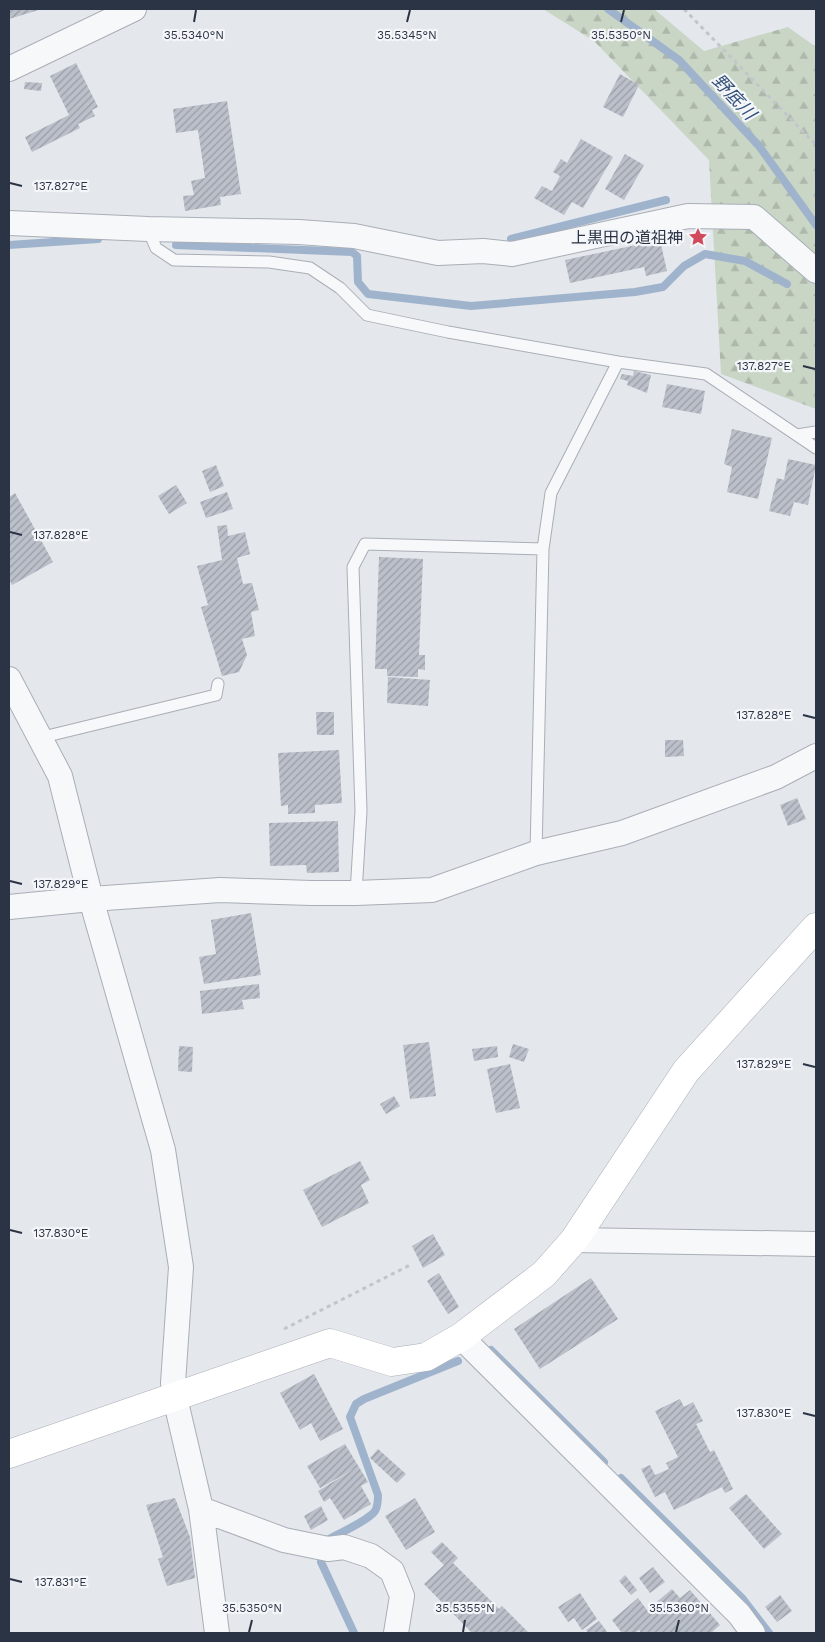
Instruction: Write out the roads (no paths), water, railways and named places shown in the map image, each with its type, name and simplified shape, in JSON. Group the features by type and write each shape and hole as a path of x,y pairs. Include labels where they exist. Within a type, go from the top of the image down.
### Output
{"street":[{"path":"9,69 134,9"},
{"path":"9,222 148,229 299,232 354,236 438,253 483,251 512,254 688,216 754,217 816,271"},
{"path":"9,679 60,776 91,899 163,1150 181,1267 173,1383 174,1398 201,1509 217,1633"},
{"path":"9,907 220,890 356,893 432,890 536,853 622,833 776,777 816,756"},
{"path":"9,1454 330,1343 392,1362 426,1357 461,1337 544,1274 574,1240 686,1071 816,927"},
{"path":"574,1240 816,1244"},
{"path":"461,1337 739,1614 753,1633"},
{"path":"201,1509 284,1540 328,1549 344,1547 371,1556 392,1571 402,1596 396,1633"}],"lane":[{"path":"148,229 156,248 174,260 269,262 310,268 340,288 367,315 448,332 618,362 706,374 816,448"},
{"path":"536,853 543,549 551,493 618,362"},
{"path":"797,435 816,432"},
{"path":"356,893 361,811 353,567 365,544 543,549"},
{"path":"39,738 216,695 218,684"}],"waterway":[{"name":"野底川","path":"608,9 679,60 759,146 816,225"},
{"path":"511,239 666,200"},
{"path":"9,245 98,239"},
{"path":"176,245 352,252 357,256 358,282 368,294 471,306 635,292 663,287 684,266 705,254 745,261 787,284"},
{"path":"491,1350 604,1462"},
{"path":"329,1539 372,1515 377,1505 378,1495 350,1417 356,1404 458,1361"},
{"path":"621,1478 742,1598 769,1633"},
{"path":"321,1562 354,1633"}],"place":[{"name":"上黒田の道祖神","path":"698,237"}]}
